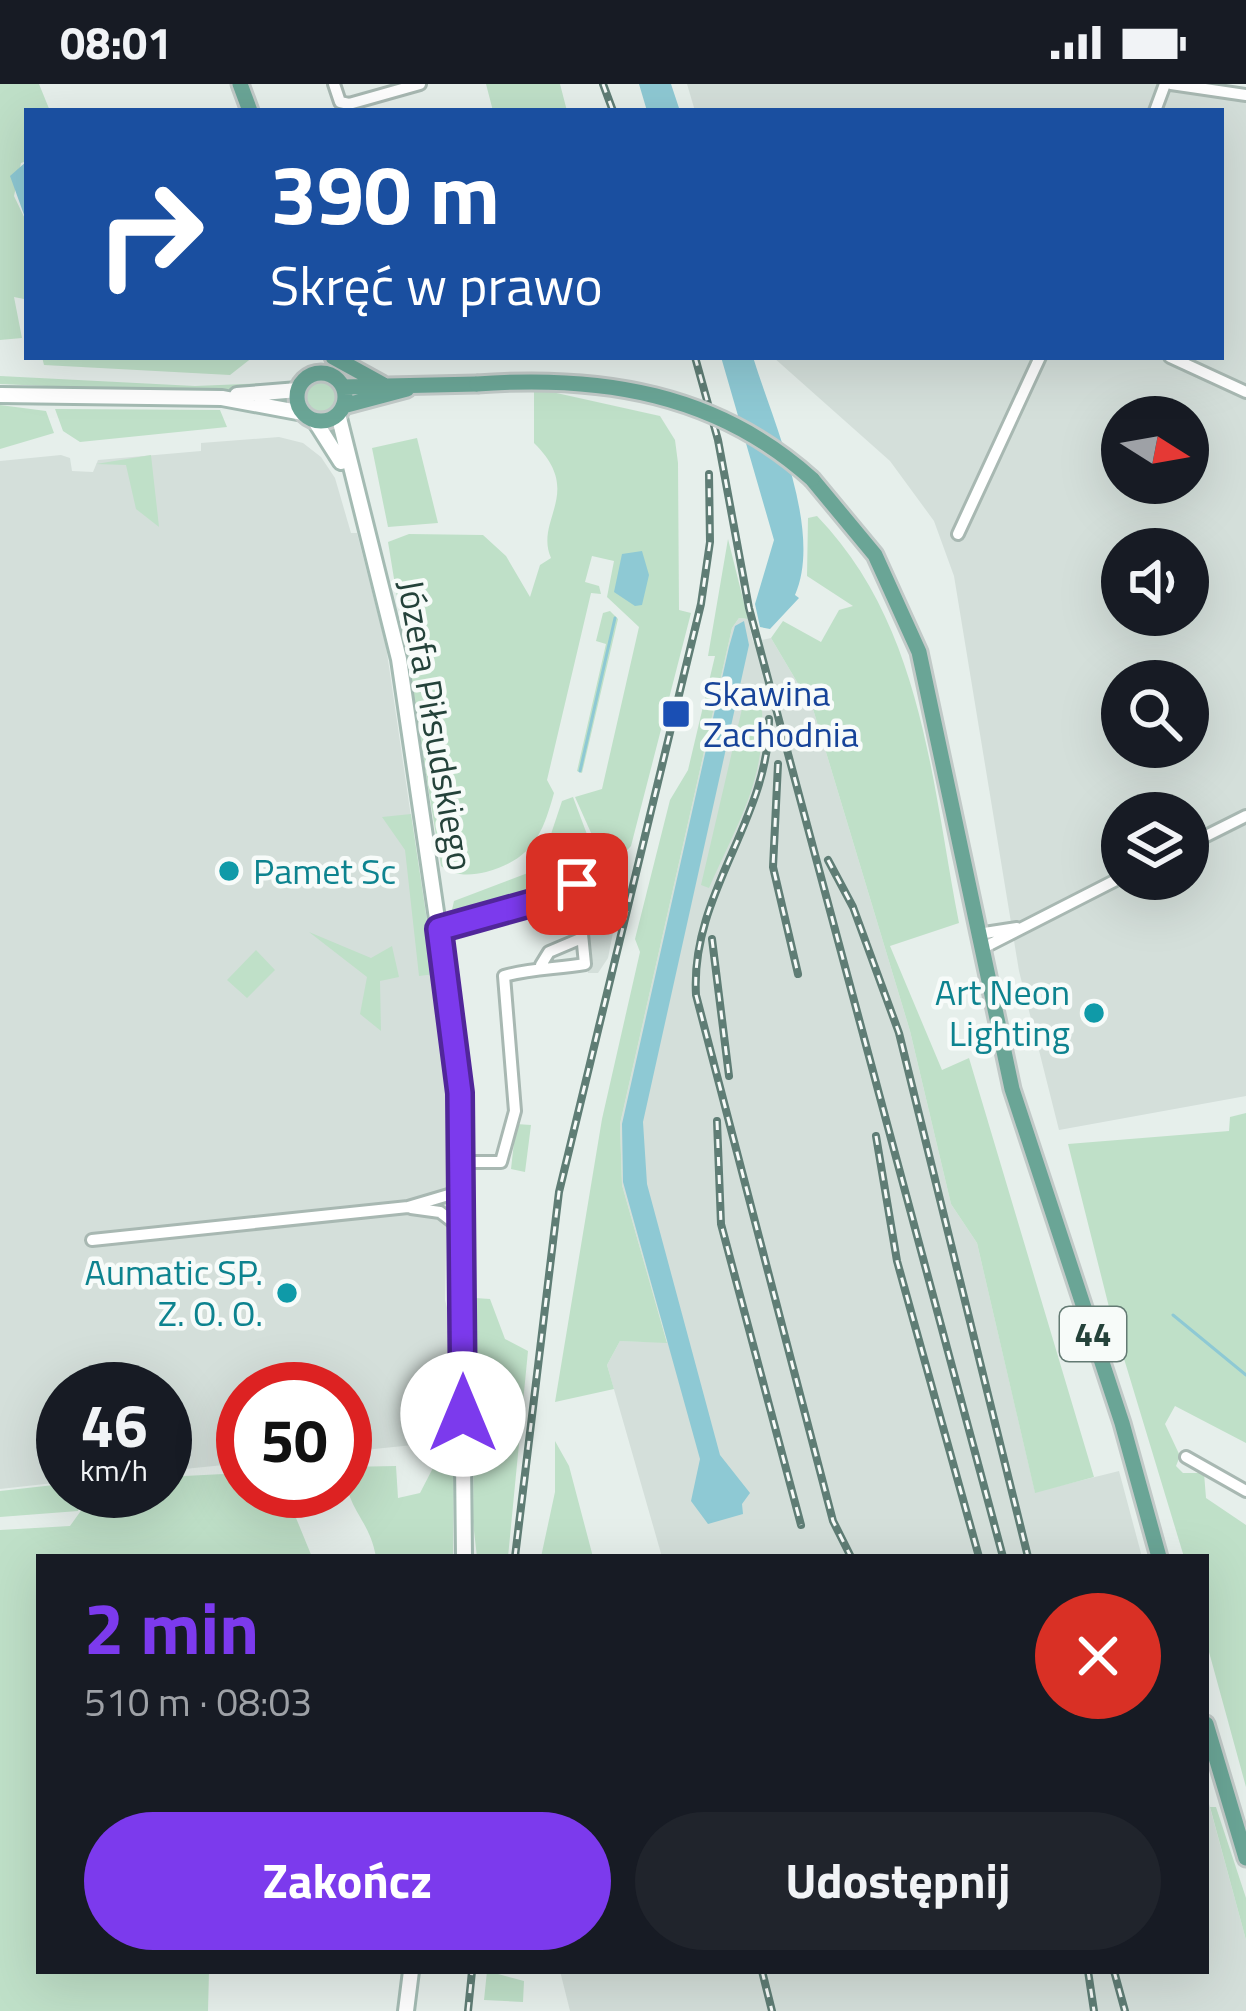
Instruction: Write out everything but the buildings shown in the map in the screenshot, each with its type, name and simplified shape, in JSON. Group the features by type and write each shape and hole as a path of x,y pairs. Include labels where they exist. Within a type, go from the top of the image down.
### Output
{"main road":[{"path":"222,398 309,417 302,360"},
{"name":"44","path":"338,360 385,386"},
{"path":"0,392 222,398 302,384 321,365 343,387 341,410"},
{"name":"44","path":"343,387 564,380 641,390 736,426 812,479 865,539 911,629 1012,1089 1122,1424 1159,1554"},
{"name":"44","path":"309,417 407,388"},
{"name":"Józefa Piłsudskiego","path":"341,410 353,482 400,659 459,1069 464,1554"},
{"name":"Józefa Piłsudskiego","path":"309,417 353,482"},
{"path":"1209,1734 1246,1858"},
{"path":"406,2011 411,1974"}],"street":[{"path":"334,84 340,102 349,104 420,84"},
{"path":"1168,84 1246,95"},
{"path":"958,534 1039,360"},
{"path":"1176,360 1246,392"},
{"path":"1209,834 1246,816"},
{"path":"439,929 550,898 577,884 585,964 554,970 541,965 503,976 515,1111 501,1162 461,1162"},
{"path":"979,941 1020,928 1101,888"},
{"path":"541,965 549,952 582,938"},
{"path":"92,1240 462,1199"},
{"path":"440,1212 462,1199"},
{"path":"408,1207 440,1212 462,1229"},
{"path":"1186,1457 1246,1491"}],"shaded area":[{"path":"687,84 1201,84 1246,89 1246,1096 1059,1130 1019,971 954,576 934,521 890,461 776,360 1224,360 1224,108 694,108"},
{"path":"279,437 303,443 321,457 335,478 351,533 357,533 386,646 449,1076 445,1300 451,1323 452,1441 372,1449 372,1362 216,1362 216,1466 192,1468 192,1362 36,1362 36,1485 0,1489 0,461 61,455 70,458 72,471 93,472 98,460 201,451 201,443"},
{"path":"739,618 748,619 753,642 771,638 813,709 910,1031 951,1204 977,1243 1035,1492 1119,1471 1141,1554 661,1554 607,1365 620,1341 667,1342 622,1185 620,1124 732,628"},
{"path":"592,836 618,907 608,958 598,973 588,973 578,879 567,882 553,850"},
{"path":"1209,1804 1246,1940 1246,2011 570,2011 561,1974 1209,1974"}],"green space":[{"path":"0,84 39,84 49,108 24,108 24,162 14,196 24,217 24,299 14,297 22,338 0,340"},
{"path":"486,84 560,84 566,108 492,108"},
{"path":"43,360 249,360 230,375 44,365"},
{"path":"0,376 195,386 269,383 270,387 183,392 0,384"},
{"path":"322,378 334,383 339,395 334,407 322,412 310,407 305,395 310,383"},
{"path":"534,388 660,416 675,440 678,463 679,610 691,613 631,846 608,871 575,797 602,789 639,627 607,597 614,561 592,556 585,582 599,586 601,594 591,593 547,780 554,793 545,822 533,844 514,860 486,872 462,874 441,866 388,542 409,534 483,535 506,556 530,597 540,565 551,558 548,531 557,491 549,461 534,443"},
{"path":"0,405 46,411 54,433 0,449"},
{"path":"55,409 220,410 227,427 80,442 63,431"},
{"path":"417,438 438,523 388,527 372,448"},
{"path":"151,455 159,527 136,509 126,465 96,464"},
{"path":"817,516 852,559 901,655 930,760 959,923 890,946 942,1070 969,1058 1094,1477 1035,1493 977,1243 951,1204 910,1031 813,709 771,638 783,621 821,642 839,610 853,606 807,576 808,518"},
{"path":"728,539 748,619 739,618 732,628 620,1124 622,1185 667,1343 620,1341 607,1365 614,1389 555,1402 602,1119 640,952 635,939 670,800 688,770 715,656 708,656"},
{"path":"610,611 618,619 582,773 577,771 606,644 596,641 603,613"},
{"path":"748,683 760,687 757,768 743,814 709,888 701,885"},
{"path":"573,797 588,837 553,851 567,882 542,861 562,801"},
{"path":"411,814 435,974 419,976 405,850 382,817"},
{"path":"533,871 550,882 551,894 538,898 534,889 518,894 519,904 449,923 454,901"},
{"path":"309,932 371,958 392,946 399,977 380,981 381,1031 360,1014 367,977"},
{"path":"256,950 275,970 247,998 227,980"},
{"path":"1246,1113 1246,1443 1175,1406 1165,1424 1180,1456 1176,1466 1183,1473 1204,1473 1206,1498 1246,1525 1246,1787 1209,1652 1209,1554 1183,1554 1112,1319 1068,1144 1229,1131 1230,1117"},
{"path":"516,1124 531,1125 525,1172 511,1169"},
{"path":"475,1298 490,1299 505,1339 528,1351 508,1554 477,1554"},
{"path":"555,1441 569,1466 592,1554 542,1554 555,1492"},
{"path":"454,1463 453,1554 375,1554 360,1518 372,1518 372,1466 396,1466 398,1498 420,1493 435,1464"},
{"path":"216,1474 216,1518 296,1518 311,1554 36,1554 36,1974 209,1974 208,2011 0,2011 0,1530 70,1526 76,1518 192,1518 192,1476"},
{"path":"36,1487 36,1514 0,1517 0,1491"},
{"path":"1210,1807 1216,1807 1246,1898 1246,1940"},
{"path":"487,1974 524,1981 523,2002 484,2000"}],"water":[{"path":"639,84 671,84 679,108 646,108"},
{"path":"24,164 24,215 10,176"},
{"path":"722,360 754,360 800,510 802,569 795,595 799,598 770,629 760,627 755,604 774,540"},
{"path":"642,551 649,575 642,605 635,606 614,592 622,554"},
{"path":"744,621 749,645 643,1122 647,1184 720,1455 750,1493 742,1504 743,1514 708,1524 691,1501 700,1459 623,1182 622,1124 729,647 735,626"}],"waterway":[{"path":"580,771 615,618"},
{"path":"1173,1315 1246,1375"}],"railway":[{"path":"603,84 612,108"},
{"path":"696,360 718,440 749,608 1002,1554"},
{"path":"515,1554 559,1192 701,604 710,542 709,474"},
{"path":"769,719 757,790 705,923 696,995 833,1521 850,1554"},
{"path":"778,764 773,867 798,974"},
{"path":"828,860 853,907 899,1033 1027,1554"},
{"path":"712,939 729,1076"},
{"path":"717,1121 721,1224 801,1525"},
{"path":"876,1136 897,1261 978,1554"},
{"path":"468,2011 472,1974"},
{"path":"763,1974 772,2011"},
{"path":"1088,1974 1094,2011"},
{"path":"1115,1974 1125,2011"}],"place":[{"name":"Skawina Zachodnia","path":"676,714"},
{"name":"Pamet Sc","path":"229,871"},
{"name":"Art Neon Lighting","path":"1094,1013"},
{"name":"Aumatic SP. Z. O. O.","path":"287,1293"}],"route":[{"path":"463,1414 460,1093 439,929 550,898 577,884"}]}
